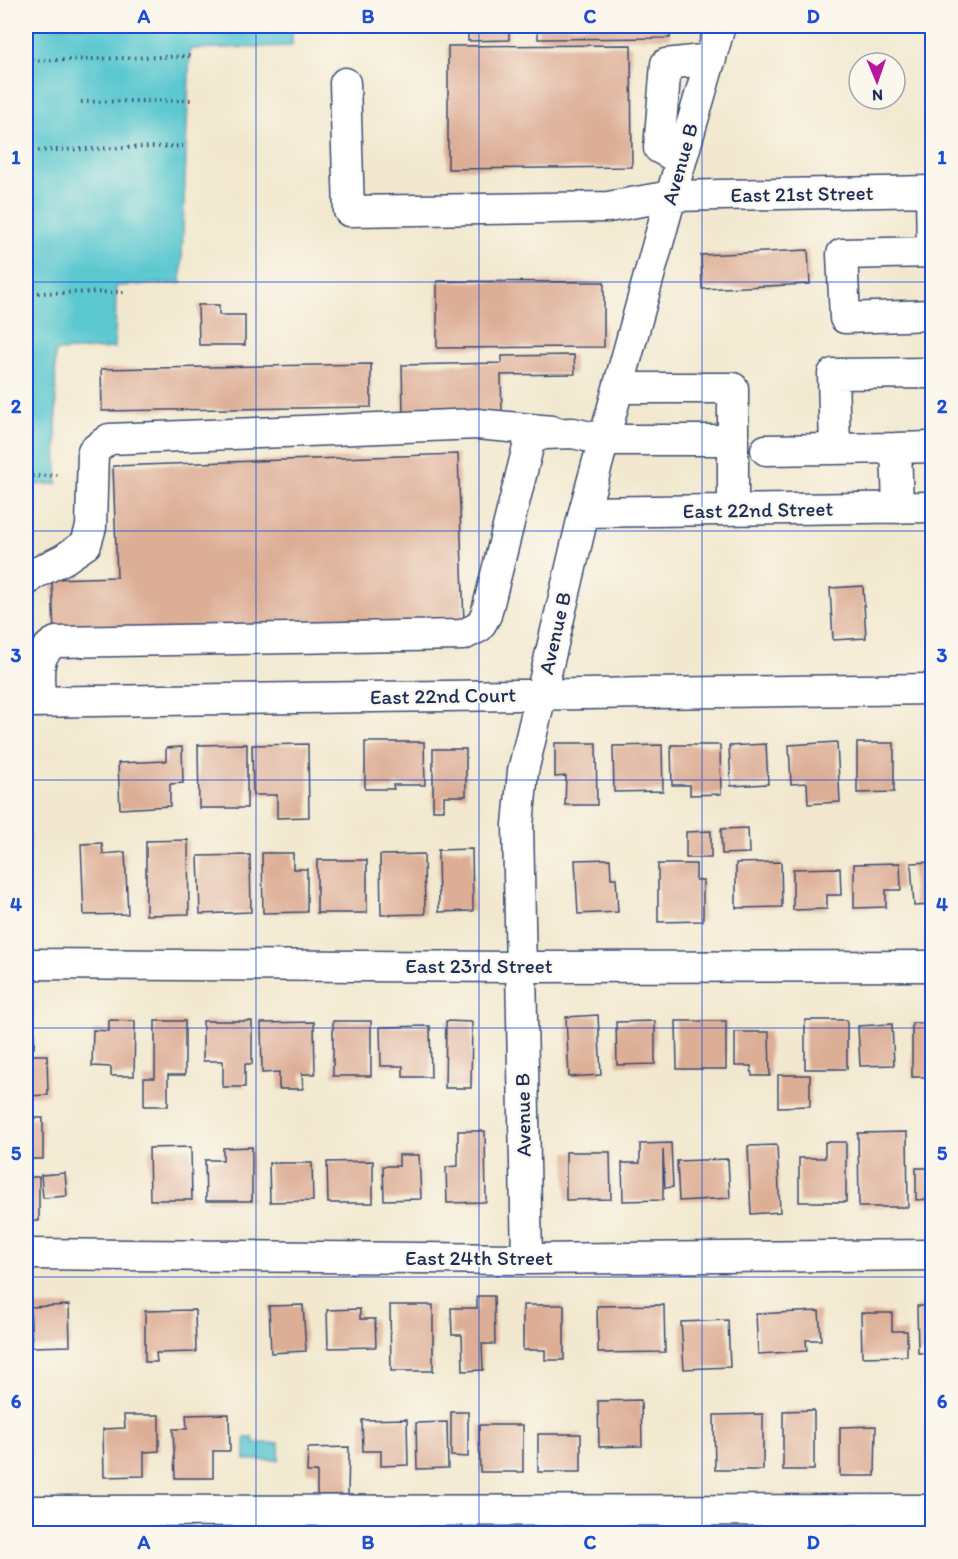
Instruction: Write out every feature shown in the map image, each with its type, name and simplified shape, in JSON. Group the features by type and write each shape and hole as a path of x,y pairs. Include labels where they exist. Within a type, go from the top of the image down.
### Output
{"street":[{"name":"Avenue B","path":"527,1259 518,825 523,771 584,512 720,26"},
{"path":"681,160 659,148 666,64 711,59"},
{"name":"East 21st Street","path":"345,83 349,211 608,207 671,196 932,191"},
{"path":"932,191 932,252 842,254 845,318 933,315"},
{"path":"835,449 833,374 933,373"},
{"path":"618,388 733,388 733,510"},
{"path":"26,581 32,575 64,559 86,544 91,527 93,451 109,438 477,424 573,433 604,440 733,440"},
{"path":"33,702 33,653 56,642 463,635 479,627 486,615 530,439 544,434 573,433"},
{"path":"766,450 933,447"},
{"path":"896,448 898,508"},
{"name":"East 22nd Street","path":"584,512 933,507"},
{"name":"East 22nd Court","path":"33,702 933,689"},
{"name":"East 23rd Street","path":"26,964 520,967 933,966"},
{"name":"East 24th Street","path":"26,1254 527,1259 933,1255"},
{"path":"26,1511 933,1510"}],"path":[{"path":"26,61 193,56"},
{"path":"81,102 192,100"},
{"path":"26,151 183,146"},
{"path":"26,293 127,292"},
{"path":"26,477 57,475"}],"water":[{"path":"26,26 292,26 292,46 190,49 181,283 116,286 115,348 55,351 57,484 26,485"},
{"path":"245,1438 253,1438 254,1443 279,1443 279,1460 245,1460"}],"building":[{"path":"468,26 509,26 509,40 468,41"},
{"path":"538,26 670,26 670,38 538,39"},
{"path":"631,45 632,167 448,169 448,46"},
{"path":"808,250 810,284 702,289 701,255"},
{"path":"437,281 604,282 604,347 437,348"},
{"path":"198,305 219,305 219,315 245,315 245,345 199,345"},
{"path":"574,355 575,374 501,375 502,412 403,414 402,365 502,363 502,356"},
{"path":"371,364 371,407 102,411 101,369"},
{"path":"458,454 464,623 54,636 52,579 117,577 113,466"},
{"path":"863,586 866,638 833,640 830,588"},
{"path":"365,742 424,742 425,785 393,785 394,789 365,789"},
{"path":"837,742 840,802 808,804 807,783 791,784 789,745"},
{"path":"555,743 596,743 597,805 565,805 566,776 555,777"},
{"path":"857,743 894,743 894,792 857,793"},
{"path":"247,744 247,808 199,808 198,745"},
{"path":"308,744 309,817 277,818 277,795 253,795 252,745"},
{"path":"766,744 768,784 731,786 729,746"},
{"path":"662,745 663,791 614,792 613,746"},
{"path":"671,745 720,745 721,794 690,795 690,785 672,785"},
{"path":"182,747 183,783 170,784 170,806 120,809 118,763 166,761 166,748"},
{"path":"433,749 466,749 466,796 444,796 444,810 433,810"},
{"path":"748,828 749,853 722,854 721,829"},
{"path":"711,831 711,858 686,858 686,832"},
{"path":"26,834 31,835 28,861 26,860"},
{"path":"188,840 189,914 146,915 146,841"},
{"path":"102,843 103,854 125,852 128,914 84,915 81,844"},
{"path":"472,849 473,911 439,912 438,850"},
{"path":"262,853 293,853 293,869 307,869 307,912 263,913"},
{"path":"424,854 425,914 381,915 380,855"},
{"path":"250,855 251,912 200,914 198,856"},
{"path":"610,859 611,878 616,878 618,912 578,914 575,860"},
{"path":"317,860 367,860 367,913 317,913"},
{"path":"781,862 782,907 736,908 736,863"},
{"path":"932,862 932,905 914,906 911,863"},
{"path":"900,863 901,890 886,890 886,907 854,908 854,864"},
{"path":"658,864 696,864 696,880 703,880 703,921 658,922"},
{"path":"840,868 841,895 827,895 827,909 793,910 793,869"},
{"path":"26,1002 34,1002 34,1048 26,1048"},
{"path":"598,1015 601,1075 569,1077 566,1017"},
{"path":"109,1020 135,1021 134,1076 111,1076 111,1067 92,1066 93,1030 109,1031"},
{"path":"805,1020 847,1020 847,1069 805,1069"},
{"path":"155,1021 185,1021 185,1075 168,1075 168,1106 144,1106 144,1078 155,1078"},
{"path":"203,1021 252,1021 252,1064 245,1064 245,1087 223,1087 223,1061 203,1061"},
{"path":"333,1021 371,1021 371,1076 333,1076"},
{"path":"446,1021 472,1022 471,1088 445,1088"},
{"path":"655,1021 655,1064 617,1065 616,1022"},
{"path":"676,1021 726,1021 726,1069 677,1069"},
{"path":"314,1022 315,1074 302,1074 303,1089 279,1089 279,1072 262,1073 261,1023"},
{"path":"912,1023 932,1023 932,1077 912,1077"},
{"path":"892,1024 894,1065 860,1066 858,1026"},
{"path":"430,1026 431,1077 403,1077 403,1066 381,1066 380,1027"},
{"path":"735,1032 769,1032 770,1076 752,1076 751,1066 735,1066"},
{"path":"26,1055 47,1055 48,1095 26,1096"},
{"path":"778,1075 810,1075 810,1106 778,1107"},
{"path":"26,1118 43,1118 43,1159 26,1159"},
{"path":"458,1131 485,1131 486,1202 447,1203 446,1167 458,1166"},
{"path":"907,1132 908,1207 859,1207 858,1133"},
{"path":"825,1142 846,1142 846,1202 799,1202 799,1158 825,1158"},
{"path":"671,1143 673,1187 665,1188 663,1149 663,1200 623,1201 622,1163 640,1163 640,1144"},
{"path":"777,1145 780,1212 751,1214 748,1146"},
{"path":"191,1147 192,1200 150,1200 149,1148"},
{"path":"252,1147 252,1201 206,1201 205,1160 223,1160 223,1148"},
{"path":"566,1152 610,1152 611,1199 566,1200"},
{"path":"399,1155 419,1155 421,1199 384,1200 383,1166 399,1166"},
{"path":"728,1159 730,1198 679,1201 677,1161"},
{"path":"373,1161 373,1203 328,1203 327,1162"},
{"path":"269,1163 312,1163 313,1201 270,1202"},
{"path":"916,1168 932,1168 932,1199 916,1200"},
{"path":"65,1173 67,1196 43,1198 41,1175"},
{"path":"26,1177 39,1177 39,1221 26,1221"},
{"path":"477,1296 494,1296 495,1344 482,1344 483,1370 463,1371 462,1335 452,1335 451,1308 477,1308"},
{"path":"69,1305 70,1346 32,1347 30,1307"},
{"path":"303,1305 306,1351 271,1353 269,1306"},
{"path":"390,1305 433,1305 433,1371 391,1371"},
{"path":"523,1305 564,1305 564,1360 545,1360 545,1350 523,1350"},
{"path":"664,1305 665,1352 598,1353 597,1306"},
{"path":"917,1306 932,1306 932,1353 918,1353"},
{"path":"360,1309 360,1319 375,1319 376,1347 328,1348 327,1310"},
{"path":"195,1310 196,1352 156,1353 157,1362 145,1362 145,1311"},
{"path":"819,1311 821,1340 806,1340 807,1351 758,1354 756,1314"},
{"path":"861,1313 892,1313 892,1331 907,1331 907,1356 862,1357"},
{"path":"728,1320 730,1367 684,1369 681,1322"},
{"path":"641,1400 642,1446 599,1447 598,1401"},
{"path":"814,1410 814,1470 783,1470 783,1411"},
{"path":"451,1412 468,1412 468,1457 451,1456"},
{"path":"229,1414 230,1451 213,1451 213,1478 175,1478 173,1429 187,1429 186,1415"},
{"path":"763,1414 763,1470 715,1470 714,1415"},
{"path":"124,1415 159,1415 159,1451 144,1452 144,1476 104,1477 103,1429 125,1428"},
{"path":"407,1419 408,1465 381,1466 381,1451 363,1451 362,1420"},
{"path":"447,1422 448,1468 417,1469 416,1423"},
{"path":"479,1425 523,1425 523,1472 480,1472"},
{"path":"876,1426 875,1476 840,1476 840,1427"},
{"path":"538,1434 581,1434 581,1472 538,1472"},
{"path":"349,1447 348,1495 317,1495 317,1472 307,1472 308,1448"}]}
